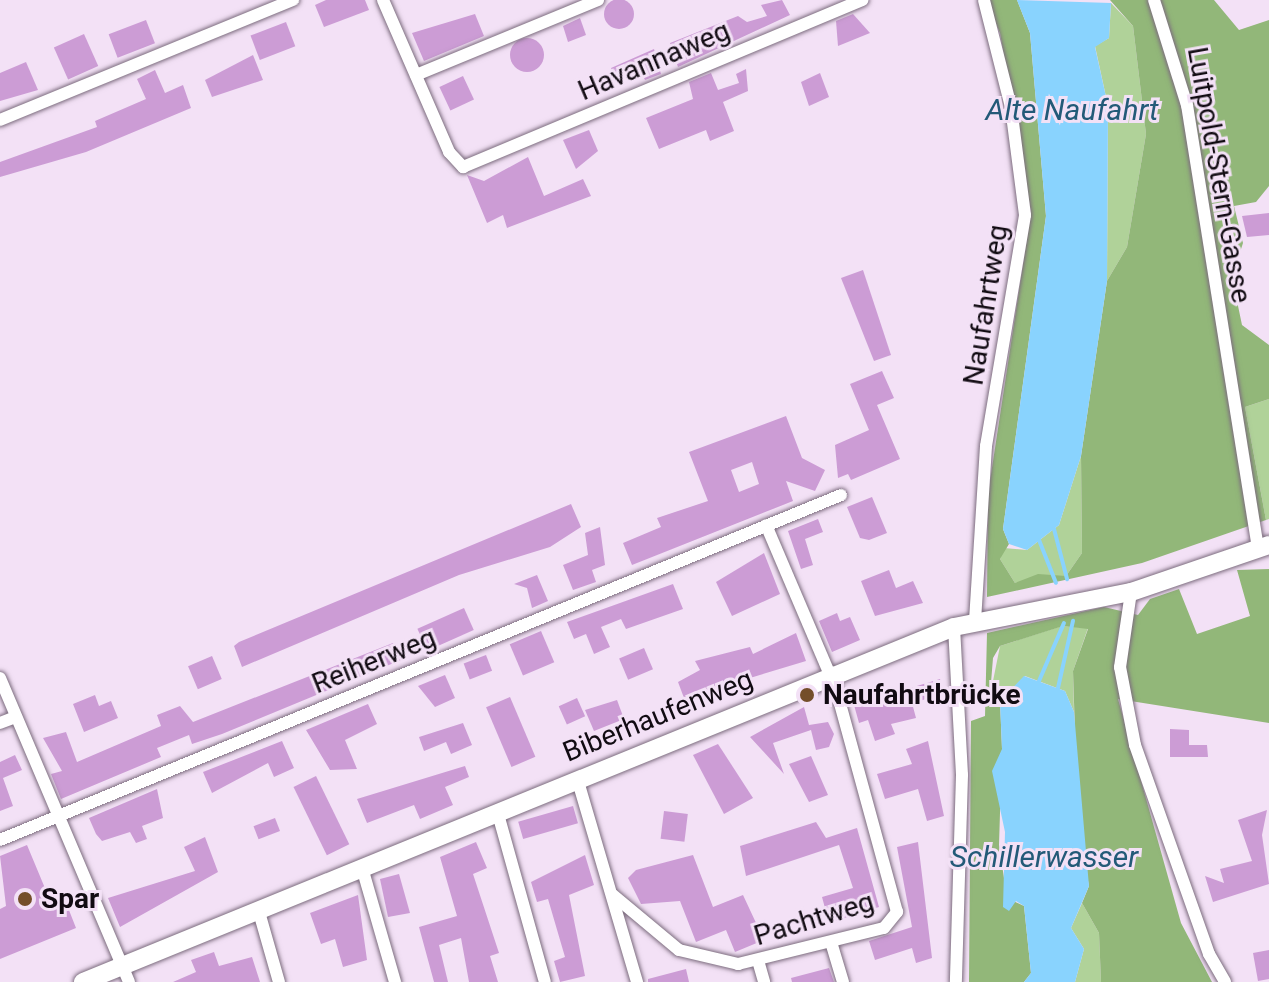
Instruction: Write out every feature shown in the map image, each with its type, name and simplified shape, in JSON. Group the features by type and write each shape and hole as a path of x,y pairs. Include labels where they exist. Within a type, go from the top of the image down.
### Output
{"main road":[{"name":"Biberhaufenweg","path":"83,982 125,974 259,912 363,871 577,778 954,627 1131,592 1263,548"}],"street":[{"path":"0,120 293,0"},
{"path":"383,0 416,75 598,0"},
{"name":"Havannaweg","path":"416,75 449,152 463,167 863,0"},
{"name":"Naufahrtweg","path":"975,621 986,446 1025,215 1011,107 984,0"},
{"name":"Luitpold-Stern-Gasse","path":"1154,0 1187,105 1263,548"},
{"name":"Reiherweg","path":"0,840 841,495"},
{"path":"766,525 829,677"},
{"path":"1131,592 1120,667 1135,745 1209,954 1225,982"},
{"path":"954,627 962,775 956,982"},
{"name":"Pachtweg","path":"613,895 679,950 759,964 884,928 897,908 829,677"},
{"path":"0,678 125,974"},
{"path":"0,723 16,717"},
{"path":"577,778 637,982"},
{"path":"498,814 545,982"},
{"path":"363,871 395,982"},
{"path":"259,912 279,982"},
{"path":"831,942 843,982"},
{"path":"759,964 764,982"}],"green space":[{"path":"986,0 1017,0 1030,33 1046,216 1003,529 1009,544 1000,559 1015,583 1038,574 1066,576 1082,553 1081,456 1107,281 1127,247 1146,134 1133,26 1110,0 1214,0 1239,30 1269,20 1269,186 1256,202 1234,206 1243,243 1232,277 1242,325 1269,345 1269,399 1245,407 1266,520 1142,563 987,597 988,494 1031,212 1000,33"},
{"path":"1111,3 1133,26 1146,134 1127,247 1107,281 1108,106 1095,46 1109,38"},
{"path":"1269,399 1269,519 1266,520 1245,407"},
{"path":"1081,456 1082,553 1066,576 1015,583 1000,559 1004,548 1027,550 1059,525"},
{"path":"1269,569 1269,723 1118,699 1181,923 1212,982 1101,982 1099,933 1082,903 1089,886 1078,826 1073,671 1088,629 1063,626 1000,646 993,658 990,695 1000,701 1002,749 999,845 1007,898 1024,906 1031,973 1024,982 969,982 971,721 985,716 987,633 1104,607 1138,615 1150,599 1179,589 1197,634 1250,616 1237,570"},
{"path":"1062,626 1088,628 1073,671 1074,712 1065,691 1025,676 1000,701 990,696 1000,646"},
{"path":"1082,903 1099,933 1101,982 1075,982 1084,949 1071,928"}],"water":[{"name":"Alte Naufahrt","path":"1017,0 1111,3 1109,38 1095,47 1108,106 1107,281 1081,456 1059,525 1027,550 1009,544 1003,529 1046,216 1030,33"},
{"name":"Schillerwasser","path":"1024,676 1065,691 1074,712 1089,886 1071,928 1084,949 1075,982 1024,982 1031,973 1024,906 1016,901 1009,911 1003,907 1005,832 992,771 1002,749 1000,701"}],"building":[{"path":"619,-1 625,0 633,8 633,20 625,28 619,29 613,28 605,20 604,14 605,8 613,0"},
{"path":"326,0 365,0 369,10 324,27 315,5"},
{"path":"782,0 790,15 678,67 670,43 738,16 747,22 767,16 761,5"},
{"path":"475,14 484,36 424,61 412,33"},
{"path":"853,14 870,33 838,46 836,21"},
{"path":"580,18 586,35 568,42 563,26"},
{"path":"146,20 155,43 118,58 109,34"},
{"path":"286,22 295,46 260,60 251,36"},
{"path":"84,34 98,66 68,79 54,47"},
{"path":"527,38 539,43 544,55 539,67 527,72 515,67 510,55 515,43"},
{"path":"654,49 661,74 645,80 639,67 616,79 611,68"},
{"path":"253,55 263,80 212,97 205,80"},
{"path":"26,62 38,90 0,101 0,73"},
{"path":"746,69 748,91 723,102 734,131 710,141 706,130 659,149 646,118 693,99 689,82 711,73 718,90 739,83 736,74"},
{"path":"155,70 165,93 183,85 191,108 86,152 0,177 0,162 97,127 95,121 146,99 137,79"},
{"path":"820,73 829,97 809,106 801,82"},
{"path":"463,76 474,100 450,111 439,87"},
{"path":"589,130 598,151 576,169 563,140"},
{"path":"528,157 544,196 583,179 591,196 507,228 503,215 487,223 467,175 484,181"},
{"path":"1269,213 1269,235 1247,237 1242,216"},
{"path":"863,270 891,355 874,361 841,278"},
{"path":"882,371 894,398 877,405 900,459 851,480 848,474 838,478 835,445 869,430 850,384"},
{"path":"786,416 802,458 825,470 815,491 786,481 793,501 632,565 623,543 661,527 657,518 708,501 689,452","holes":["752,462 759,484 739,492 731,470"]},
{"path":"872,497 887,533 869,540 860,538 847,507"},
{"path":"571,504 581,527 550,547 459,575 242,667 234,646 239,642"},
{"path":"818,519 823,532 805,539 813,565 801,569 788,531"},
{"path":"600,527 605,565 592,570 596,582 573,590 563,565 588,555 585,533"},
{"path":"764,553 780,594 732,616 716,582"},
{"path":"889,570 896,588 913,581 923,603 875,616 861,581"},
{"path":"537,575 548,601 532,608 527,588 514,584"},
{"path":"673,584 683,609 626,629 621,619 601,627 610,647 594,654 586,634 574,639 567,622"},
{"path":"464,608 474,630 427,651 417,629"},
{"path":"837,613 840,621 850,617 860,640 832,652 819,621"},
{"path":"541,631 554,662 523,676 510,644"},
{"path":"796,633 806,661 684,698 678,682 700,670 695,661 750,647 753,654"},
{"path":"393,643 401,660 222,734 192,744 189,735 157,748 161,757 61,799 51,774 62,771 43,738 66,732 77,762 161,726 157,715 180,706 193,722"},
{"path":"644,648 653,669 628,680 619,659"},
{"path":"486,655 492,671 470,679 464,664"},
{"path":"212,656 222,679 198,689 188,666"},
{"path":"445,675 455,698 435,707 418,686"},
{"path":"940,679 944,694 912,703 916,718 891,724 895,734 875,741 868,720 859,723 854,705"},
{"path":"95,695 99,706 111,701 118,718 84,732 73,704"},
{"path":"510,697 535,757 511,767 486,707"},
{"path":"577,698 585,716 567,724 559,706"},
{"path":"617,700 624,719 594,731 585,710"},
{"path":"368,704 377,724 345,740 357,769 330,770 306,730"},
{"path":"804,707 809,725 828,722 834,734 829,747 816,750 811,730 773,743 784,774 750,737"},
{"path":"463,723 472,745 451,754 446,742 424,751 419,737"},
{"path":"1170,729 1189,730 1189,745 1207,745 1208,757 1170,757"},
{"path":"282,741 294,768 274,777 268,763 212,793 203,772"},
{"path":"928,741 944,816 927,821 918,789 885,799 877,774 912,764 906,749"},
{"path":"718,744 753,798 724,814 693,755"},
{"path":"15,755 22,770 3,778 13,806 0,811 0,762"},
{"path":"811,756 828,795 809,802 789,764"},
{"path":"465,766 469,777 445,787 453,805 420,819 414,805 367,823 357,799"},
{"path":"316,776 349,844 327,855 294,787"},
{"path":"157,789 163,818 142,826 147,839 136,843 130,832 102,841 96,834 89,818"},
{"path":"573,806 578,823 523,839 518,822"},
{"path":"1267,810 1262,835 1269,884 1213,902 1205,876 1224,883 1220,869 1252,861 1238,820"},
{"path":"664,811 688,814 684,842 661,839"},
{"path":"275,818 280,831 259,839 254,826"},
{"path":"816,822 826,838 857,828 879,907 829,923 822,897 853,888 839,845 746,876 740,846"},
{"path":"205,837 218,872 120,927 108,898 195,871 184,847"},
{"path":"476,842 487,868 473,874 499,953 490,956 498,982 469,982 461,938 439,945 448,982 434,982 419,927 457,916 440,857"},
{"path":"918,842 932,958 916,963 912,948 875,960 869,941 912,927 897,847"},
{"name":"Spar","path":"27,845 52,905 65,900 76,928 0,959 0,909 6,906 0,856"},
{"path":"585,855 594,885 569,895 585,976 560,982 554,961 565,957 548,899 537,902 531,882"},
{"path":"693,855 713,907 743,895 764,940 735,952 726,930 696,942 680,901 641,904 628,878 636,870"},
{"path":"399,874 410,913 388,917 380,879"},
{"path":"358,895 367,960 343,967 335,939 321,944 310,913"},
{"path":"1269,950 1269,979 1258,981 1253,953"},
{"path":"214,952 219,966 252,957 260,982 173,982 196,972 191,960"},
{"path":"829,968 834,982 792,982 791,978"},
{"path":"686,969 689,982 648,982 648,979"}],"waterway":[{"path":"1054,529 1067,579"},
{"path":"1039,540 1056,583"},
{"path":"1058,688 1073,621"},
{"path":"1039,681 1064,623"}],"place":[{"name":"Naufahrtbrücke","path":"807,695"},
{"name":"Spar","path":"25,899"}]}
